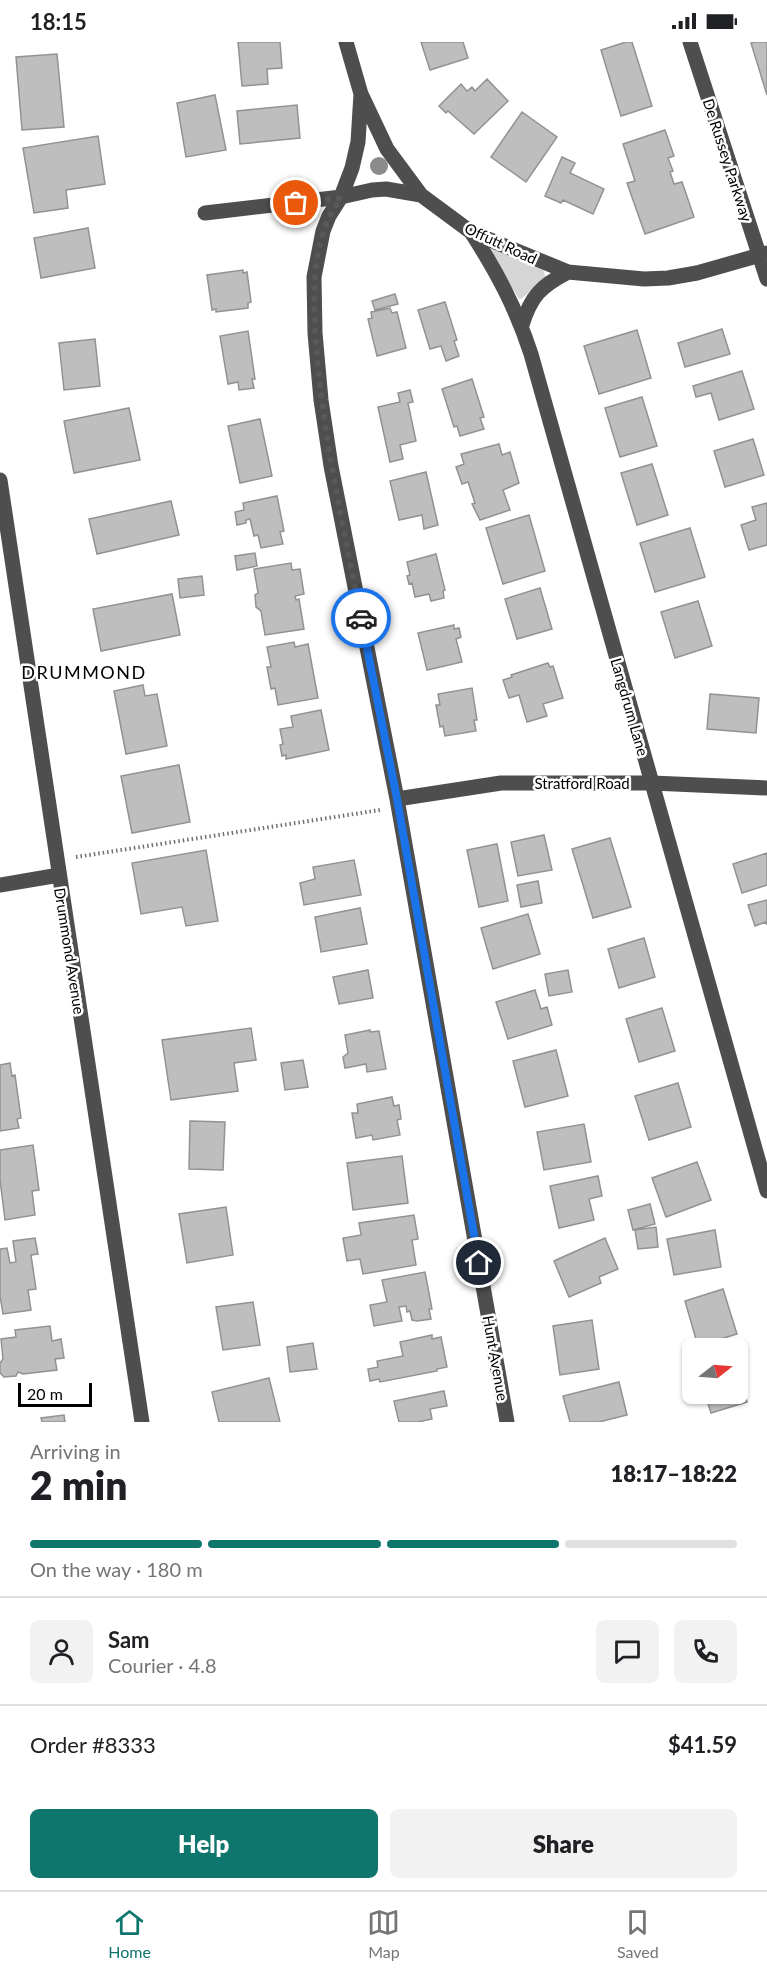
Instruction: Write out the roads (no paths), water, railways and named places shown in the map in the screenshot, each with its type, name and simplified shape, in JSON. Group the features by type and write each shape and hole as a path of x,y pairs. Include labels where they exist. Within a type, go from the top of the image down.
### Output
{"street":[{"path":"346,42 361,94 387,149 421,195"},
{"name":"De Russey Parkway","path":"690,42 763,254 767,279"},
{"name":"Hunt Avenue","path":"361,94 358,142 352,168 341,198 329,216 323,231 314,277 315,333 320,389 331,466 398,803 507,1422"},
{"name":"Offutt Road","path":"205,213 341,198 386,189 421,195 471,232 568,272 644,279 668,278 697,273 763,254"},
{"name":"Langdrum Lane","path":"471,232 494,268 522,325 767,1191"},
{"path":"522,325 528,304 541,289 553,279 568,272"},
{"name":"Drummond Avenue","path":"0,480 142,1422"},
{"name":"Stratford Road","path":"398,803 501,783 652,783 767,788"},
{"path":"0,885 59,875"}],"district":[{"name":"DRUMMOND","path":"84,672"}]}
